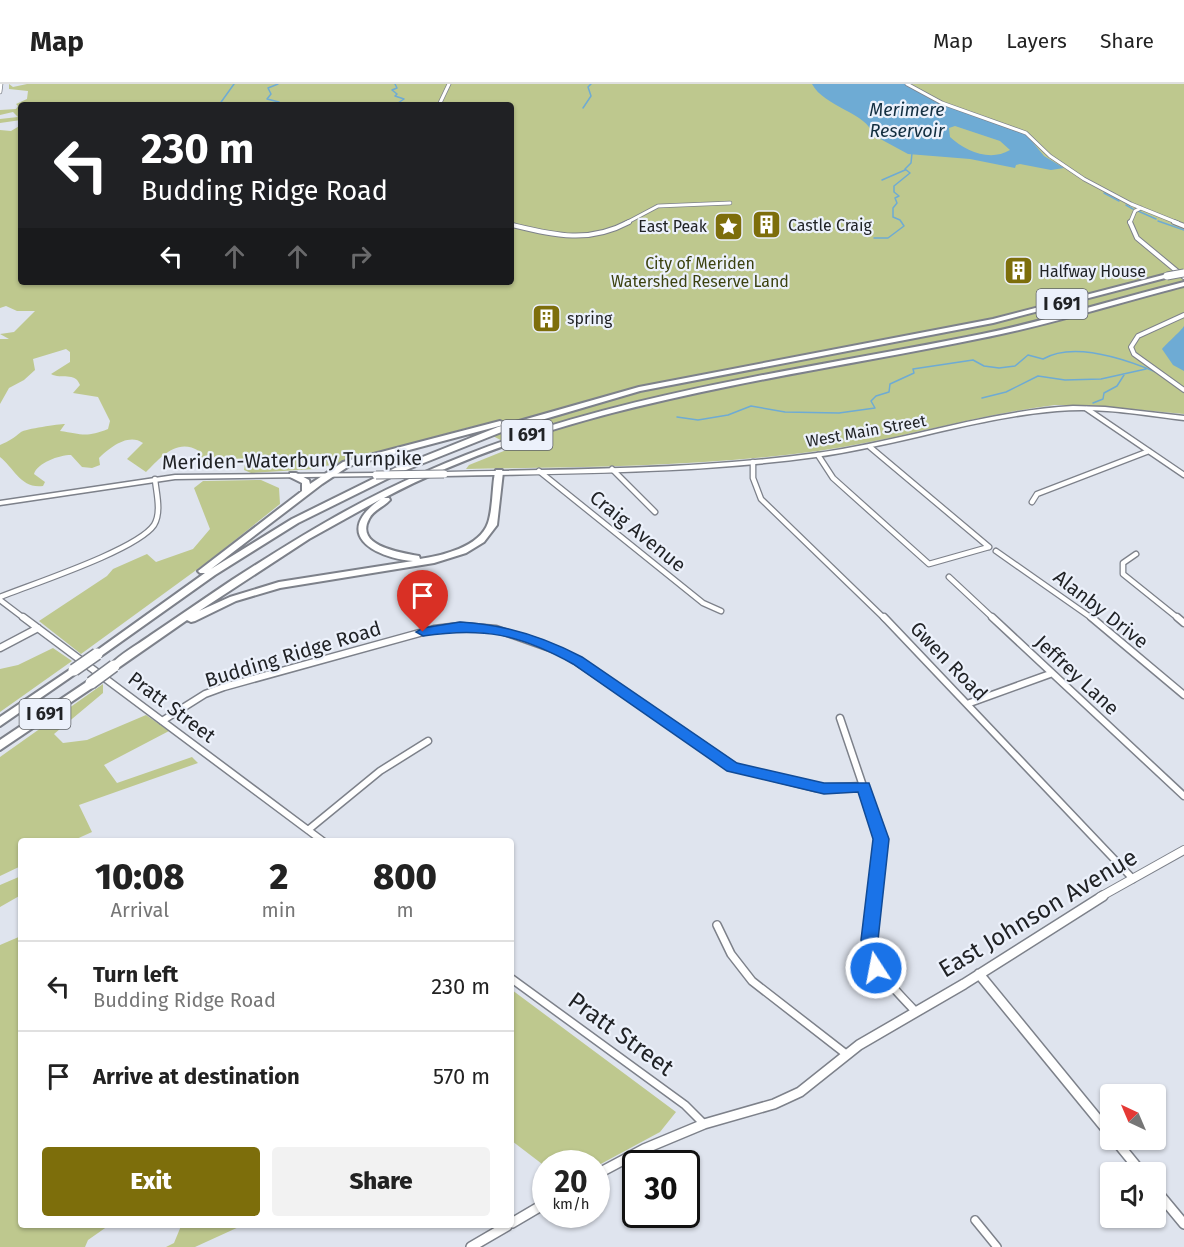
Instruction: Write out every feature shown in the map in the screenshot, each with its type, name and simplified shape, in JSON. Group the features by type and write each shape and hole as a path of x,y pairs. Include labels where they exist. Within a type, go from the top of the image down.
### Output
{"highway":[{"name":"I 691","path":"0,722 232,560 344,496 470,440 585,403 688,379 993,321 1167,276 1183,280"},
{"name":"I 691","path":"0,746 230,585 301,539 385,494 467,457 537,431 632,404 993,333 1183,280"},
{"path":"122,636 135,623 306,491 328,475 354,461 585,403"},
{"path":"467,457 373,509 362,524 366,540 377,549 399,557 424,558 451,552 470,542 481,532 494,499 499,472"},
{"path":"293,475 306,482 306,491"},
{"path":"131,654 203,613 257,591 296,581 434,560 463,551 479,542 489,530 497,504 494,499"}],"main road":[{"name":"West Main Street","path":"550,471 753,462 818,455 870,447 994,419 1052,409 1088,409 1184,418"},
{"name":"Meriden-Waterbury Turnpike","path":"0,502 154,479 550,471"}],"street":[{"path":"0,92 1,84"},
{"path":"440,102 449,84"},
{"path":"907,84 938,101 1030,135 1050,156 1078,176 1141,208 1184,226"},
{"path":"514,225 559,236 583,237 623,225 657,206 730,203"},
{"path":"1141,208 1135,211 1130,219 1133,232 1183,280"},
{"path":"1184,315 1138,336 1132,341 1131,348 1134,354 1184,390"},
{"path":"1088,409 1184,475"},
{"path":"818,455 833,478 929,564 989,546 870,447"},
{"path":"1032,502 1037,494 1149,451"},
{"name":"Gwen Road","path":"753,462 753,478 761,499 908,641 1133,879"},
{"path":"612,469 656,512"},
{"name":"Craig Avenue","path":"539,471 703,603 721,611"},
{"path":"0,598 147,533 157,516 154,479"},
{"name":"Alanby Drive","path":"996,551 1075,604 1184,695"},
{"path":"1136,554 1123,563 1123,574 1136,587 1184,623"},
{"name":"Jeffrey Lane","path":"949,577 1050,674 1184,796"},
{"name":"Pratt Street","path":"0,598 319,838"},
{"name":"Budding Ridge Road","path":"162,721 205,694 224,687 434,629 460,626 484,628 506,632 571,656 732,767 824,789 863,786"},
{"path":"0,648 38,628"},
{"path":"967,704 1050,674"},
{"path":"840,718 881,839 870,940 872,956 876,968 916,1012"},
{"path":"308,830 380,771 428,741"},
{"name":"East Johnson Avenue","path":"610,1167 644,1149 704,1124 774,1104 800,1092 846,1054 979,974 1077,909 1184,850"},
{"path":"717,925 731,954 752,981 846,1054"},
{"path":"979,974 1100,1122"},
{"name":"Pratt Street","path":"514,980 685,1105 704,1124"},
{"path":"1123,1150 1133,1162"},
{"path":"1166,1202 1184,1224"},
{"path":"514,1222 532,1211"},
{"path":"975,1220 998,1247"},
{"path":"471,1247 504,1228"}],"green space":[{"name":"City of Meriden Watershed Reserve Land","path":"9,84 13,87 27,84 1184,84 1184,414 1089,405 1055,405 818,451 731,460 598,467 466,469 469,465 514,447 474,426 315,469 251,473 244,470 245,464 229,457 206,466 197,460 199,451 183,446 170,451 146,472 127,459 143,443 131,439 108,450 99,458 100,465 92,468 82,467 71,455 49,460 39,466 34,474 45,482 43,486 35,486 18,477 0,457 0,445 29,429 65,424 60,431 89,434 108,429 110,421 98,397 73,393 80,385 75,378 51,374 70,362 70,352 66,349 33,359 35,370 24,380 9,388 0,404 0,339 9,339 0,334 14,332 35,311 17,311 6,306 0,308 0,130 11,131 18,127 18,285 514,285 514,102 20,102 27,99 28,91 9,89"},
{"name":"City of Meriden Watershed Reserve Land","path":"18,106 18,117 13,112 0,115 0,110 16,109"},
{"name":"City of Meriden Watershed Reserve Land","path":"18,117 18,120 0,123 0,119"},
{"path":"261,480 279,488 280,504 210,560 81,654 39,621 107,576 113,569 147,554 156,562 193,549 210,529 194,488 203,481"},
{"path":"53,648 72,661 0,712 0,669 18,665"},
{"path":"103,684 103,693 54,734 63,743 87,740 146,715 169,731 104,765 117,783 192,757 198,763 79,805 92,832 79,838 18,838 18,867 0,876 0,757"},
{"path":"18,877 18,897 0,907 0,885"},
{"path":"18,937 18,1228 105,1228 88,1240 85,1247 0,1247 0,945"},
{"path":"514,991 676,1112 660,1132 627,1150 622,1150 622,1153 610,1159 610,1150 532,1150 532,1156 514,1143"},
{"path":"180,1228 237,1228 195,1247 166,1247 174,1243"}],"water":[{"name":"Merimere Reservoir","path":"812,84 905,84 930,98 1026,134 1044,156 1064,168 1051,170 1020,164 1015,168 970,159 908,154 873,135 863,121 818,92","holes":["955,126 1000,141 1010,150 994,155 978,153 963,147 950,137 949,128"]},
{"path":"1184,326 1184,371 1173,365 1162,349"}],"waterway":[{"path":"221,102 234,84"},
{"path":"278,84 268,88 271,94 267,99 279,102"},
{"path":"395,84 397,88 392,90 397,94 395,96 404,99 400,102"},
{"path":"583,108 591,96 588,87 591,84"},
{"path":"874,238 888,238 904,226 900,220 893,217 893,208 897,203 895,198 899,196 894,192 894,186 910,173 905,169 911,163 912,153"},
{"path":"882,180 905,170"},
{"path":"1104,193 1119,201"},
{"path":"1126,205 1133,209"},
{"path":"1138,211 1156,219"},
{"path":"1158,221 1184,230"},
{"path":"677,417 698,420 728,415 751,406 785,412 839,413 875,408 871,401 876,396 889,392 890,384 914,373 913,369 973,360 984,366 999,368 1015,366 1028,355 1043,359 1055,354 1084,352 1115,357 1156,372"},
{"path":"982,398 1006,392 1038,376 1065,380 1101,379 1146,369"},
{"path":"1093,403 1103,399 1104,393 1117,386 1124,375"}],"place":[{"name":"Castle Craig","path":"767,225"},
{"name":"East Peak","path":"728,226"},
{"name":"Halfway House","path":"1018,271"},
{"name":"spring","path":"546,318"}],"route":[{"path":"423,632 460,626 484,628 506,632 556,649 571,656 732,767 815,788 863,786 881,839 881,858 870,940 876,968"}]}
